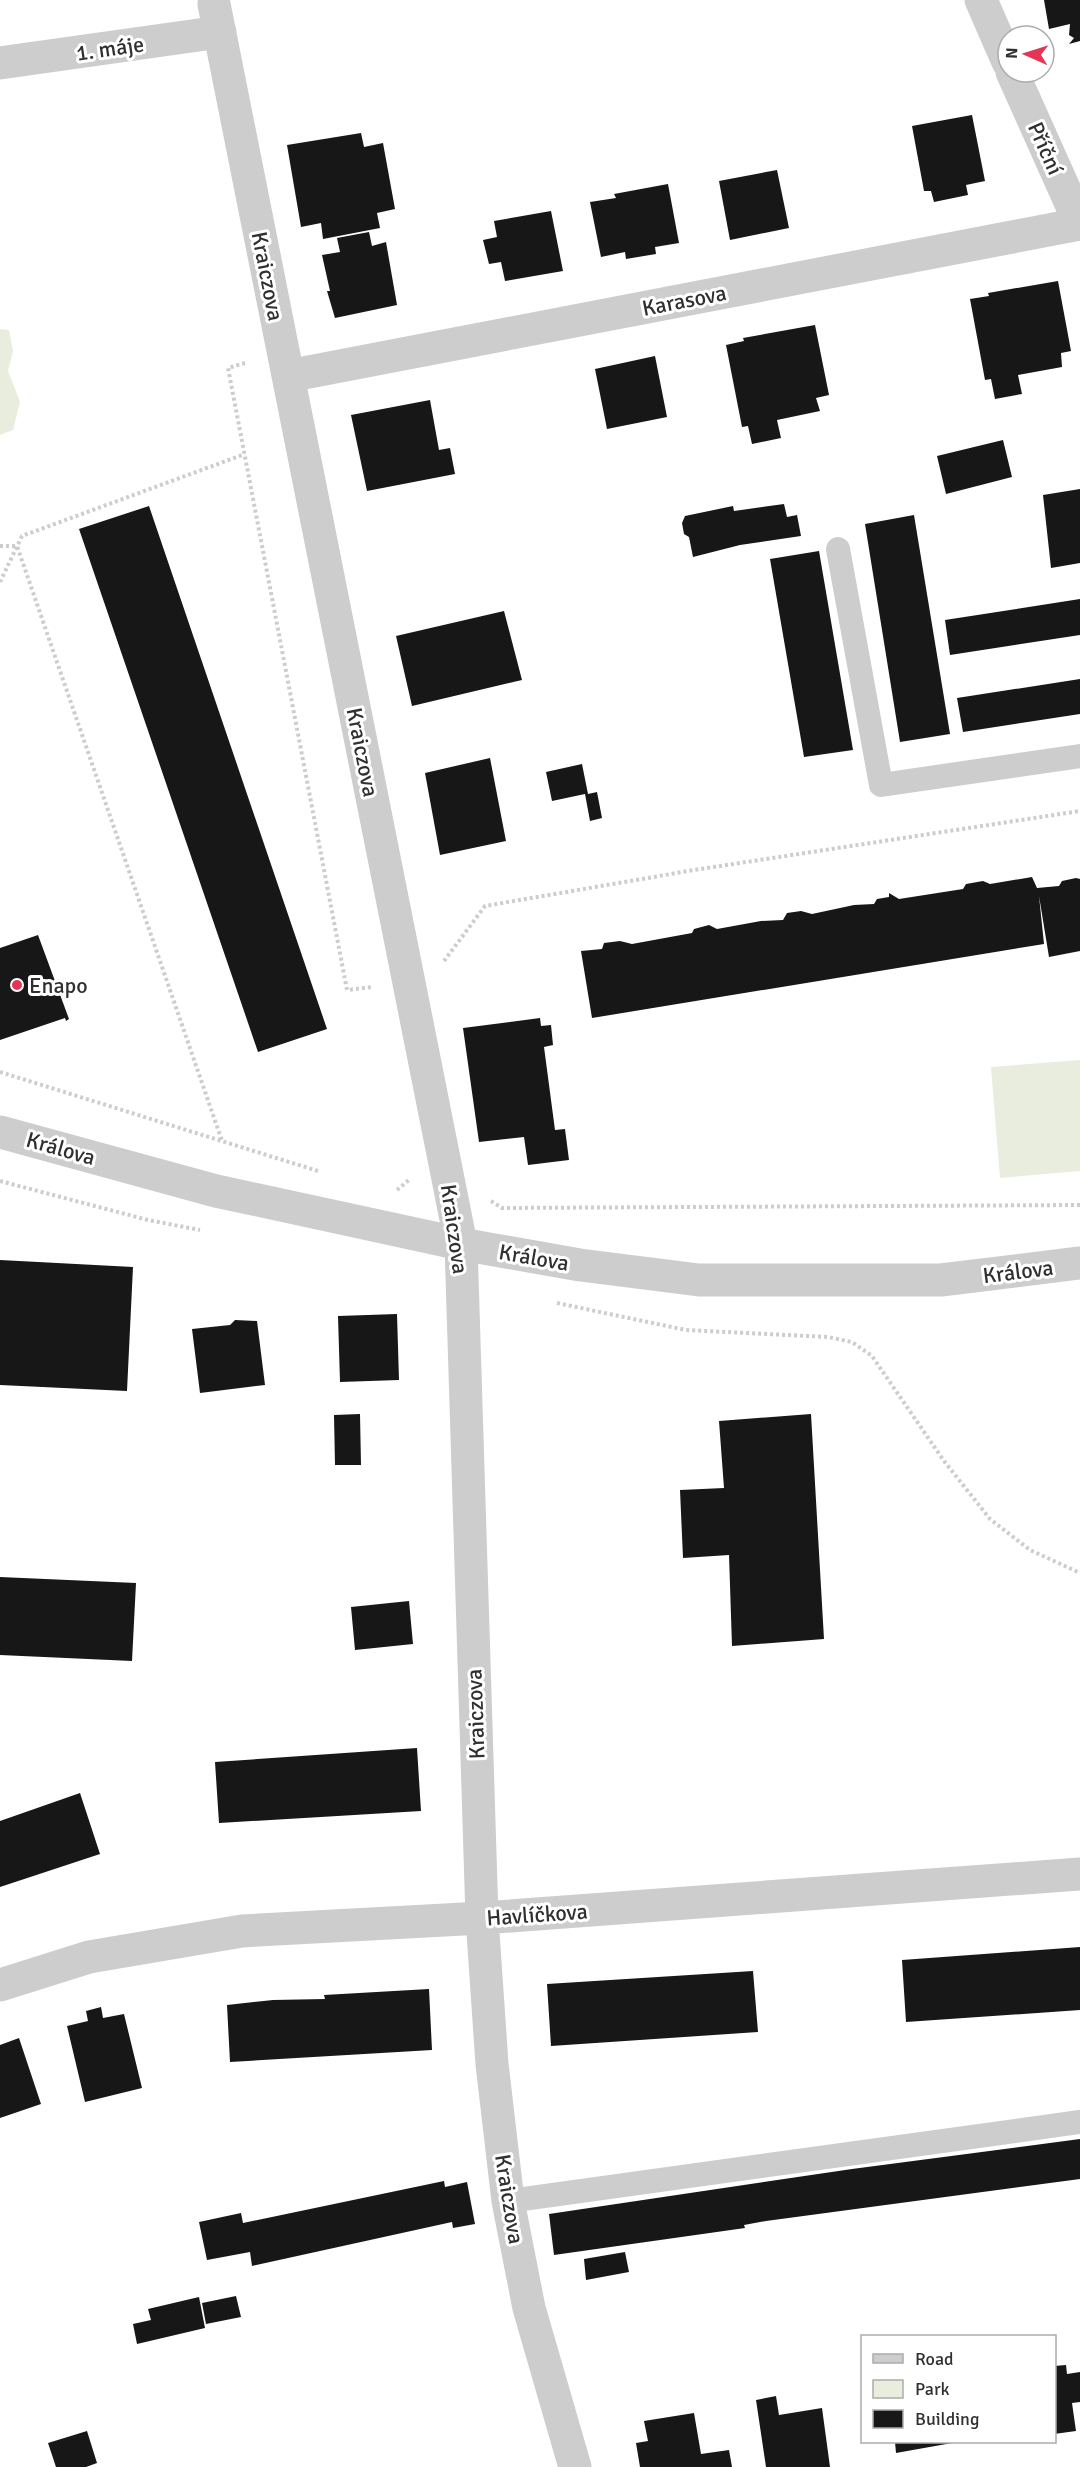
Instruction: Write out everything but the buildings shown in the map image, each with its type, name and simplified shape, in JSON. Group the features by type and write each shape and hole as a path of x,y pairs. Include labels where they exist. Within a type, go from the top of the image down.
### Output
{"street":[{"path":"981,0 996,34"},
{"name":"1. máje","path":"0,63 217,18"},
{"name":"Kraiczova","path":"217,18 461,1244 482,1918 492,2064 508,2201 529,2308 575,2467"},
{"name":"Příční","path":"1017,84 1080,224"},
{"name":"Karasova","path":"286,364 1080,224"},
{"name":"Králova","path":"0,1132 216,1191 461,1244 580,1265 699,1280 941,1280 1080,1263"},
{"name":"Havlíčkova","path":"0,1985 89,1956 242,1931 482,1918 1080,1874"}],"lane":[{"path":"838,549 880,784 1080,756"},
{"path":"508,2201 1080,2122"}],"path":[{"path":"286,364 228,368 347,990 409,983"},
{"path":"0,582 22,536 245,454"},
{"path":"0,546 17,546"},
{"path":"17,546 222,1141"},
{"path":"440,966 485,906 694,870 1080,811"},
{"path":"0,1072 324,1172"},
{"path":"392,1193 404,1186 413,1174"},
{"path":"485,1198 502,1208 1080,1206"},
{"path":"552,1302 686,1330 828,1336 852,1342 872,1356 944,1461 990,1519 1030,1550 1080,1573"}],"green space":[{"path":"0,329 9,330 13,351 8,371 20,402 13,430 0,435"},
{"path":"1080,1060 1080,1171 1000,1178 991,1067"}],"place":[{"name":"Enapo","path":"17,985"}]}
